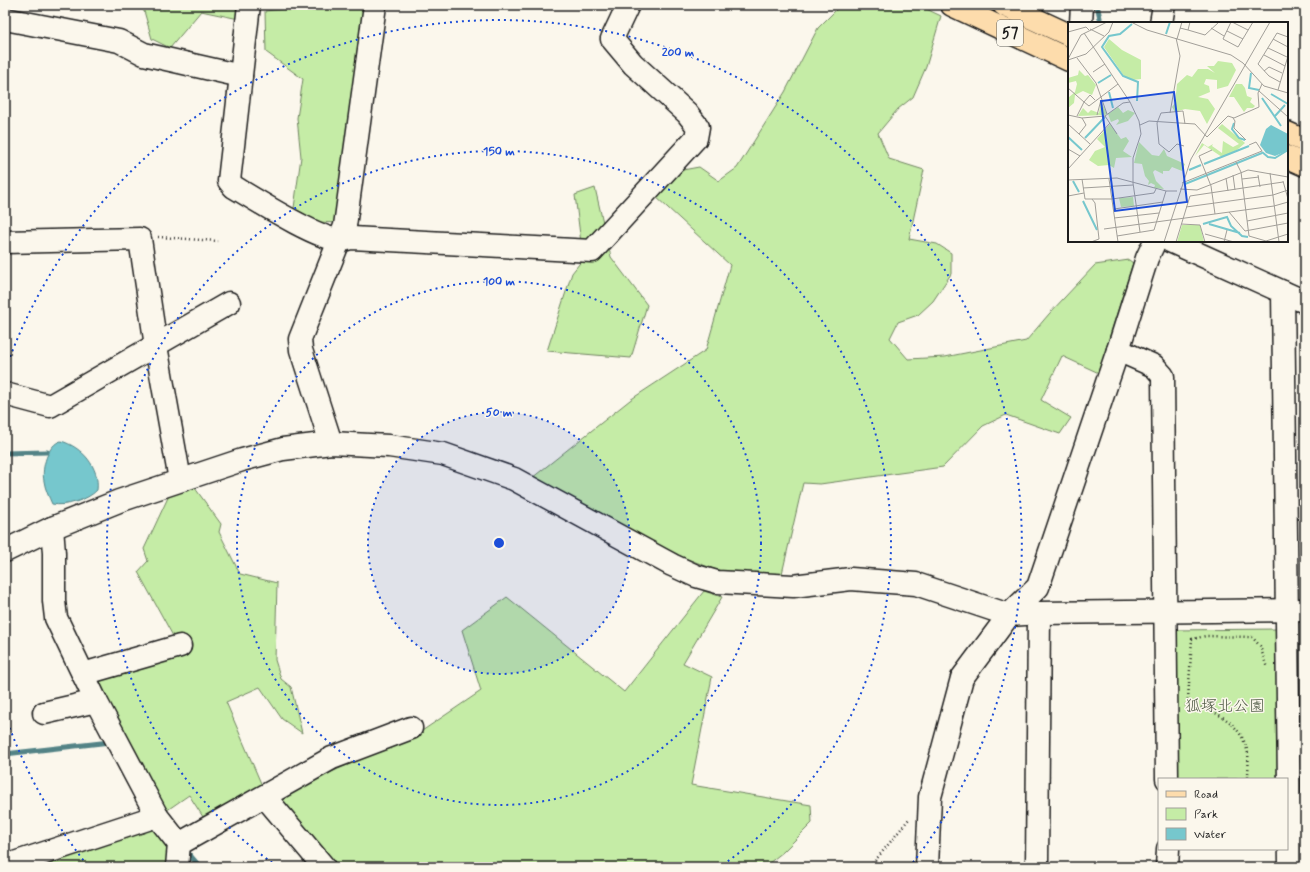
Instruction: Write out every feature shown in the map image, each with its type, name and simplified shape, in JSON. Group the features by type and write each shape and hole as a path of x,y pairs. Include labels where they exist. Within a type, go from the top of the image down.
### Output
{"main road":[{"name":"57","path":"952,5 1068,60"},
{"name":"57","path":"1004,5 1068,35"},
{"path":"1288,133 1305,141"},
{"path":"1288,157 1305,165"}],"street":[{"path":"249,5 229,181 234,187 300,225 319,234 340,240 352,238 592,251 696,138 698,127 687,113 633,64 612,39 628,5"},
{"path":"331,443 301,350 300,339 345,226 375,5"},
{"path":"1081,22 1082,5"},
{"path":"1162,22 1164,5"},
{"path":"5,19 119,41 144,54 241,76"},
{"path":"5,242 140,239 156,346 180,480"},
{"path":"927,867 930,798 962,678 979,652 1009,615 1038,587 1118,350 1147,258 1155,242"},
{"path":"1172,242 1305,302"},
{"path":"1283,292 1296,610 1288,673 1288,804 1290,867"},
{"path":"5,394 50,406 229,303"},
{"path":"1118,350 1154,366 1163,376 1166,612 1177,705 1167,778"},
{"path":"5,551 52,528 119,500 283,448 331,443 389,446 443,454 514,479 672,565 696,576 717,582 793,586 851,579 916,584 1009,615 1039,613 1296,610"},
{"path":"52,528 54,553 54,601 56,618 96,701 157,816 179,844 177,867"},
{"path":"1037,867 1039,613"},
{"path":"83,674 180,646"},
{"path":"44,713 96,701"},
{"path":"179,844 332,758 410,728"},
{"path":"265,796 324,867"},
{"path":"5,866 157,816"},
{"path":"1167,867 1168,850"}],"path":[{"path":"140,239 164,237 218,241"},
{"path":"1248,778 1248,754 1236,727 1215,711 1177,705 1192,639 1206,636 1252,637 1260,646 1268,673 1288,673"},
{"path":"870,867 910,818"}],"green space":[{"path":"137,5 239,5 239,19 201,11 170,48 152,39 144,11"},
{"path":"318,5 369,5 336,223 319,222 294,208 301,157 297,118 303,79 266,52 265,11 296,8 314,11"},
{"path":"841,5 918,5 941,16 926,67 913,97 898,109 878,133 889,159 924,170 909,239 937,244 951,253 951,274 933,301 918,315 898,322 890,338 908,359 945,357 1026,341 1095,265 1129,260 1133,263 1110,335 1101,374 1062,356 1041,400 1071,418 1060,434 1006,415 983,426 943,467 820,484 803,483 781,578 732,576 685,558 613,523 532,478 630,400 706,350 730,265 655,196 672,172 699,167 719,181 737,168 785,92 818,28"},
{"path":"595,188 611,257 647,305 631,358 547,351 572,273 583,259 575,195"},
{"path":"192,484 221,524 219,532 240,574 277,583 275,660 281,679 291,687 302,733 282,719 260,687 226,702 263,788 205,820 189,795 163,813 95,677 173,636 138,572 148,561 144,549 172,489"},
{"path":"704,591 722,597 683,663 712,677 691,785 811,805 812,823 783,852 764,867 332,867 279,805 281,794 416,735 481,691 462,630 507,597 624,692"},
{"name":"狐塚北公園","path":"1280,629 1277,778 1172,778 1171,630"},
{"path":"156,823 173,849 171,867 20,867"}],"water":[{"path":"61,441 76,448 88,459 96,473 97,490 82,500 70,504 57,505 52,504 45,487 43,476 46,457 52,447"}],"waterway":[{"path":"1097,5 1100,18"},
{"path":"5,453 47,452"},
{"path":"5,754 110,742"},
{"path":"188,853 200,867"}]}
